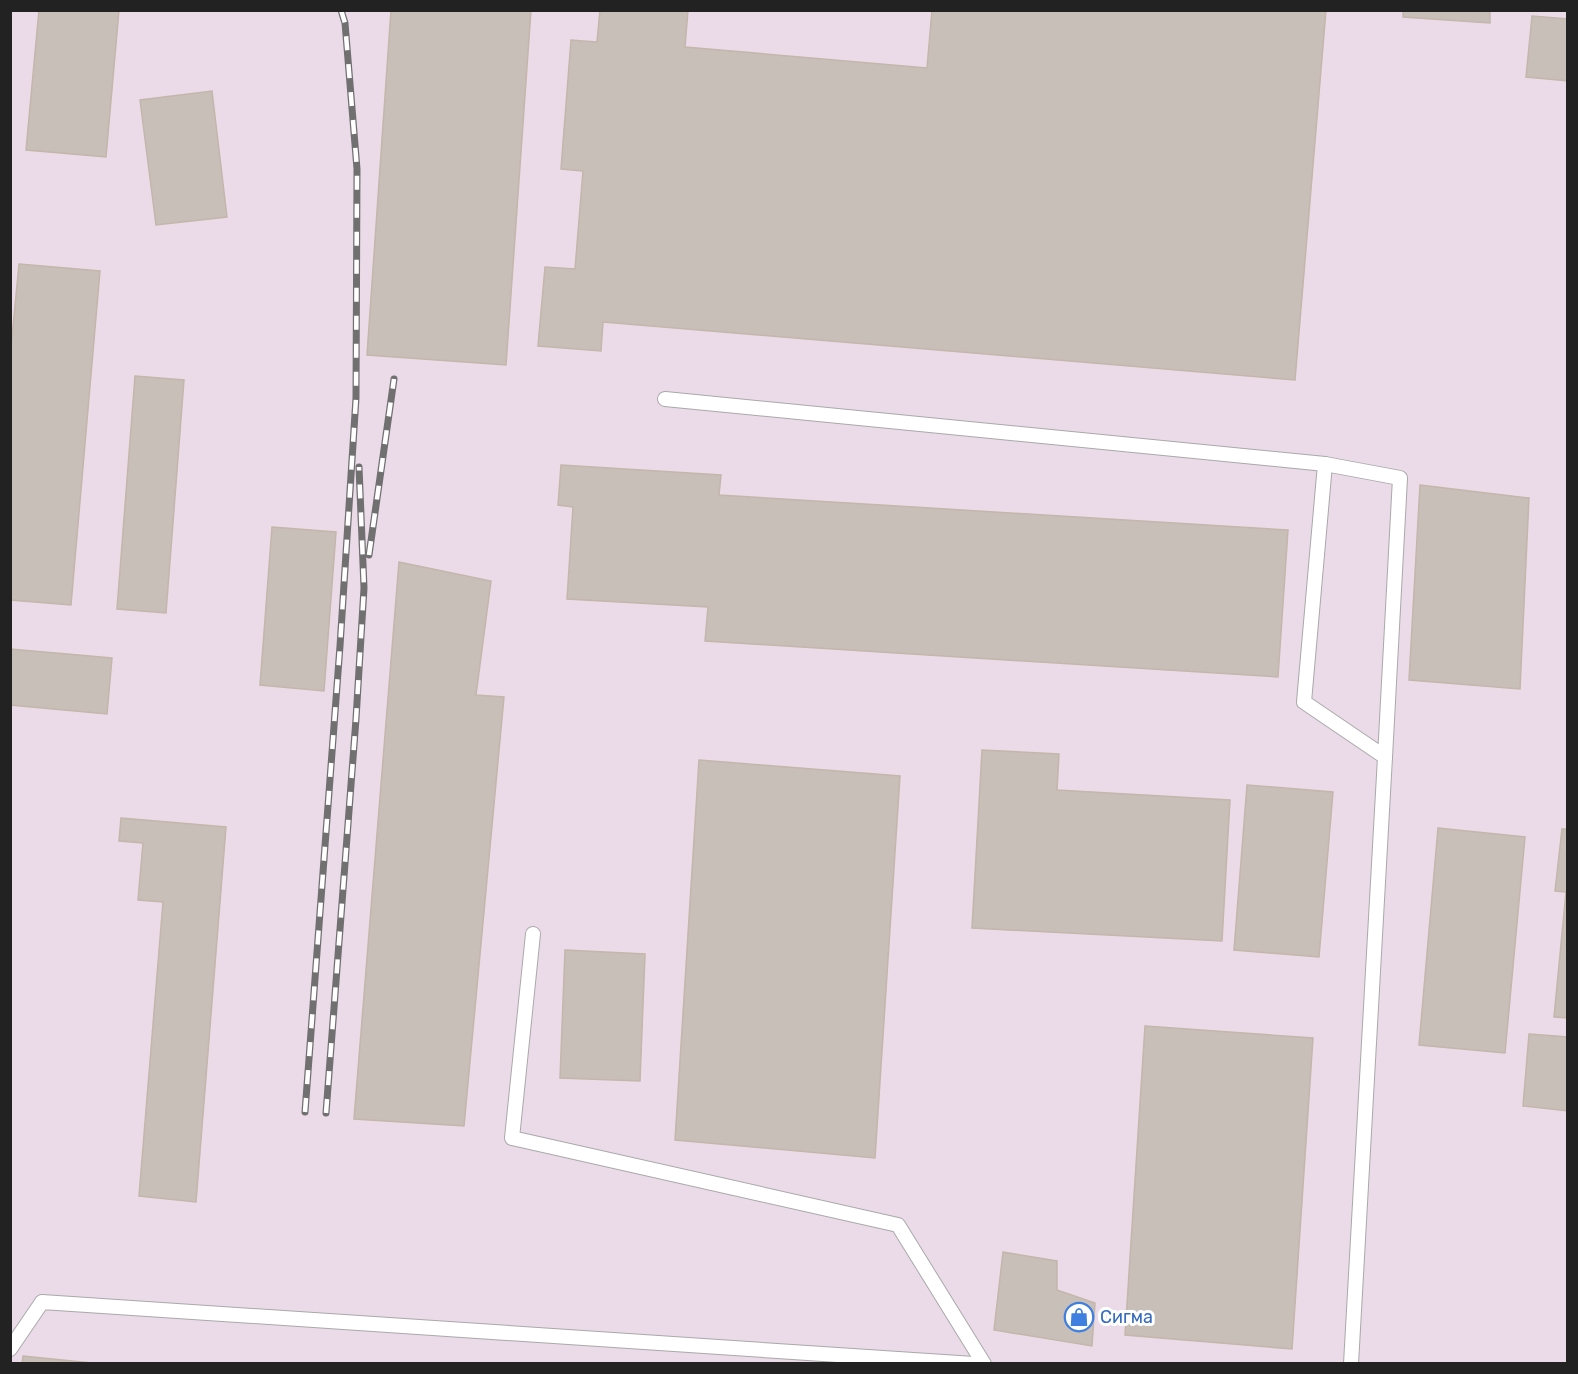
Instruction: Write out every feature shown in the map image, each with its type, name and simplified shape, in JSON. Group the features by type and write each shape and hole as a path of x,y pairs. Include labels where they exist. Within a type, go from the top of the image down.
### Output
{"lane":[{"path":"665,399 1325,464 1400,478 1351,1364"},
{"path":"1325,464 1304,702 1385,757"},
{"path":"533,934 512,1138 898,1224 984,1364"},
{"path":"10,1349 42,1302 974,1364"}],"shaded area":[{"path":"11,11 1567,11 1567,1363 11,1363"}],"building":[{"path":"39,10 119,10 106,157 26,150"},
{"path":"391,10 531,10 506,365 367,355"},
{"path":"600,10 688,10 685,47 927,68 932,10 1326,10 1295,380 603,322 601,351 538,346 545,267 575,269 583,171 561,169 571,40 597,42"},
{"path":"1403,10 1490,10 1490,23 1403,17"},
{"path":"1532,16 1568,19 1568,81 1526,77"},
{"path":"212,91 227,217 156,225 140,100"},
{"path":"19,264 100,271 71,605 10,600 10,358"},
{"path":"135,376 184,380 166,613 117,609"},
{"path":"561,465 721,475 719,495 1288,530 1278,677 705,641 708,607 567,599 573,507 558,505"},
{"path":"1420,485 1529,498 1520,689 1409,680"},
{"path":"272,527 336,532 324,691 260,685"},
{"path":"399,562 491,581 476,695 504,697 464,1126 354,1119"},
{"path":"10,649 112,658 107,714 10,705"},
{"path":"982,750 1059,754 1057,790 1230,800 1222,941 972,928"},
{"path":"699,760 900,776 875,1158 675,1140"},
{"path":"1247,785 1333,792 1319,957 1234,950"},
{"path":"121,818 226,827 196,1202 139,1196 163,902 138,900 143,843 119,841"},
{"path":"1438,828 1525,837 1505,1053 1419,1045"},
{"path":"1562,829 1568,829 1568,1018 1554,1017 1566,892 1555,891"},
{"path":"565,950 645,954 640,1081 560,1078"},
{"path":"1145,1026 1313,1038 1292,1349 1125,1335"},
{"path":"1529,1034 1568,1037 1568,1111 1523,1106"},
{"path":"1003,1252 1057,1261 1057,1290 1095,1303 1092,1346 994,1330"},
{"path":"23,1356 102,1364 22,1364"}],"railway":[{"path":"305,1112 356,398 357,169 345,23 341,10"},
{"path":"369,555 394,379"},
{"path":"326,1113 364,588 359,467"}],"place":[{"name":"Сигма","path":"1079,1317"}]}
